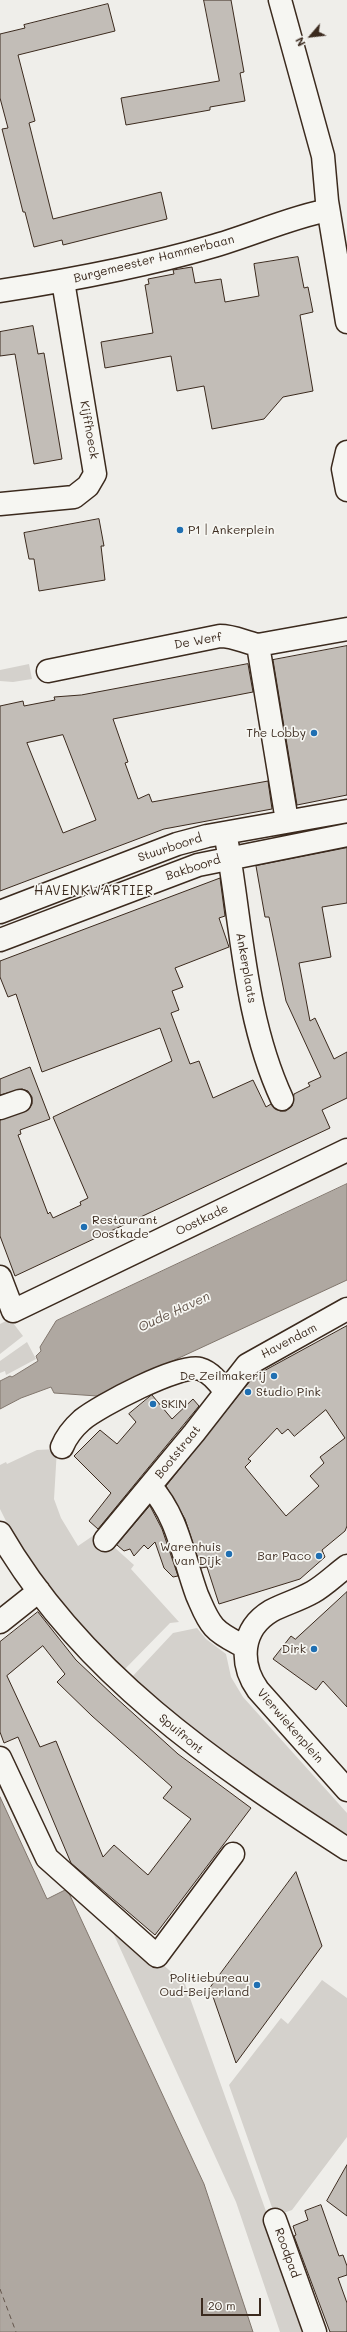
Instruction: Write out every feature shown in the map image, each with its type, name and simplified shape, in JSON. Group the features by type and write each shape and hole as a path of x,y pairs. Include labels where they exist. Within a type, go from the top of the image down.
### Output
{"street":[{"path":"280,0 323,156 328,210 347,322"},
{"name":"Burgemeester Hammerbaan","path":"0,292 63,281 205,249 302,216 328,210"},
{"name":"Kijffhoeck","path":"0,504 74,497 88,486 95,474 63,281"},
{"path":"347,452 343,469 347,490"},
{"name":"De Werf","path":"48,671 220,636 231,636 247,643 258,644 347,629"},
{"path":"258,644 287,822"},
{"name":"Stuurboord","path":"0,912 177,844 225,833 347,811"},
{"name":"Ankerplaats","path":"225,833 241,942 256,1020 267,1063 282,1099"},
{"name":"Bakboord","path":"0,940 189,867 229,857 347,835"},
{"path":"97,875 106,900"},
{"name":"Oostkade","path":"0,1277 13,1311 347,1150"},
{"name":"Havendam","path":"206,1417 239,1373 254,1360 347,1309"},
{"path":"62,1447 72,1430 94,1412 139,1388 177,1372 189,1369 201,1369 210,1375 225,1391"},
{"name":"Bootstraat","path":"105,1540 206,1417"},
{"name":"Bootstraat","path":"150,1486 163,1503 175,1527 194,1585 207,1618 222,1634 245,1647"},
{"name":"Spuifront","path":"0,1532 23,1570 90,1651 172,1727 238,1778 347,1849"},
{"name":"Vierwiekenplein","path":"347,1566 312,1592 266,1615 253,1628 245,1647 245,1664 254,1684 347,1790"},
{"path":"0,1622 39,1591"},
{"path":"0,1758 47,1858 157,1956 233,1854"},
{"name":"Roodpad","path":"275,2220 315,2332"}],"shaded area":[{"path":"29,664 32,679 13,682 0,681 0,670"},
{"path":"10,1319 23,1336 0,1354 0,1324"},
{"path":"27,1342 36,1359 6,1375 5,1371 0,1373 0,1361"},
{"path":"57,1449 54,1499 61,1518 78,1546 100,1531 104,1538 134,1565 131,1569 179,1622 170,1623 123,1671 50,1592 10,1529 0,1509 0,1465 6,1462 7,1464 37,1450"},
{"path":"197,1628 206,1639 226,1654 231,1677 243,1697 347,1813 347,1837 222,1755 131,1678 173,1633"},
{"path":"104,1913 185,1984 309,2332 280,2332 236,2202"},
{"path":"322,1980 347,1998 347,2137 292,2210 275,2216 229,2085 281,2018 288,2024"}],"water":[{"name":"Oude Haven","path":"347,1184 347,1280 97,1396 54,1393 51,1387 21,1398 0,1409 0,1381 10,1376 12,1377 38,1361 36,1356 41,1351 40,1347 56,1321"},
{"path":"0,1797 47,1899 67,1889 204,2184 253,2332 0,2332"}],"building":[{"path":"204,0 231,0 244,72 240,73 245,101 210,107 210,110 126,125 121,98 219,81"},
{"path":"108,4 115,31 18,55 35,121 29,123 53,219 161,192 167,219 63,245 62,240 34,247 25,212 23,212 2,129 8,128 0,98 0,34 25,28 24,25"},
{"path":"298,257 304,288 308,287 313,312 300,315 313,391 283,397 264,419 212,429 204,386 177,391 171,356 105,368 101,342 153,333 145,285 149,284 148,279 174,274 173,270 192,267 195,283 221,279 225,302 259,296 254,264"},
{"path":"33,326 38,354 44,353 62,459 34,464 15,354 0,356 0,332"},
{"path":"99,519 104,546 101,546 105,580 39,591 34,559 29,559 24,533"},
{"name":"The Lobby","path":"347,646 347,795 297,805 273,660"},
{"path":"248,664 253,692 113,719 128,762 125,763 138,799 149,794 152,802 268,781 272,809 164,829 0,891 0,706 23,701 24,706 55,700 54,697 81,695","holes":["63,735 96,820 63,833 27,743"]},
{"path":"347,848 347,903 322,907 331,957 299,963 310,1021 315,1018 334,1059 347,1052 347,1098 322,1110 330,1128 15,1276 0,1236 0,1120 29,1109 32,1104 32,1097 28,1091 22,1089 0,1095 0,1079 30,1067 50,1119 20,1130 21,1134 18,1135 48,1214 50,1212 53,1218 81,1205 80,1202 88,1198 53,1117 172,1061 160,1028 42,1072 16,994 8,997 0,977 0,961 220,878 225,916 219,918 229,947 175,968 183,987 172,991 179,1010 171,1013 190,1064 199,1061 213,1098 253,1080 266,1107 271,1104 280,1111 286,1111 292,1106 294,1094 310,1086 308,1083 321,1077 286,1001 269,917 265,917 256,866"},
{"path":"347,1326 347,1526 345,1531 322,1550 325,1557 300,1579 219,1604 207,1567 201,1568 185,1519 166,1486 250,1381 262,1372","holes":["326,1410 345,1438 320,1457 324,1463 310,1476 319,1486 286,1516 245,1467 251,1461 248,1459 277,1428 282,1434 288,1429 294,1436"]},
{"path":"152,1395 172,1419 193,1399 199,1406 98,1529 89,1521 111,1493 74,1456 100,1430 117,1444 136,1422 129,1414"},
{"path":"150,1506 162,1529 178,1576 173,1577 164,1568 155,1542 148,1549 144,1545 134,1556 130,1549 124,1551 117,1545"},
{"name":"Dirk","path":"347,1592 347,1707 323,1681 316,1690 273,1659 291,1636 295,1639"},
{"path":"38,1612 76,1660 114,1696 178,1754 251,1808 155,1935 71,1863 18,1737 4,1743 0,1732 0,1642","holes":["43,1646 65,1674 57,1682 92,1716 172,1787 163,1798 191,1819 148,1875 114,1845 103,1857 56,1741 40,1747 7,1676"]},
{"path":"296,1872 322,1946 236,2063 210,1988"},
{"path":"347,2165 347,2216 327,2201"},
{"path":"321,2205 339,2256 343,2255 347,2266 347,2275 338,2278 347,2303 347,2332 330,2332 294,2236 296,2235 293,2226 308,2220 305,2211"}],"ferry route":[{"path":"0,2289 16,2332"}],"place":[{"name":"P1 | Ankerplein","path":"180,530"},
{"name":"The Lobby","path":"314,733"},
{"name":"Restaurant Oostkade","path":"84,1227"},
{"name":"De Zeilmakerij","path":"274,1376"},
{"name":"Studio Pink","path":"248,1392"},
{"name":"SK!N","path":"153,1404"},
{"name":"Warenhuis van Dijk","path":"229,1554"},
{"name":"Bar Paco","path":"319,1556"},
{"name":"Dirk","path":"314,1649"},
{"name":"Politiebureau Oud-Beijerland","path":"257,1985"}],"district":[{"name":"HAVENKWARTIER","path":"94,891"}]}
